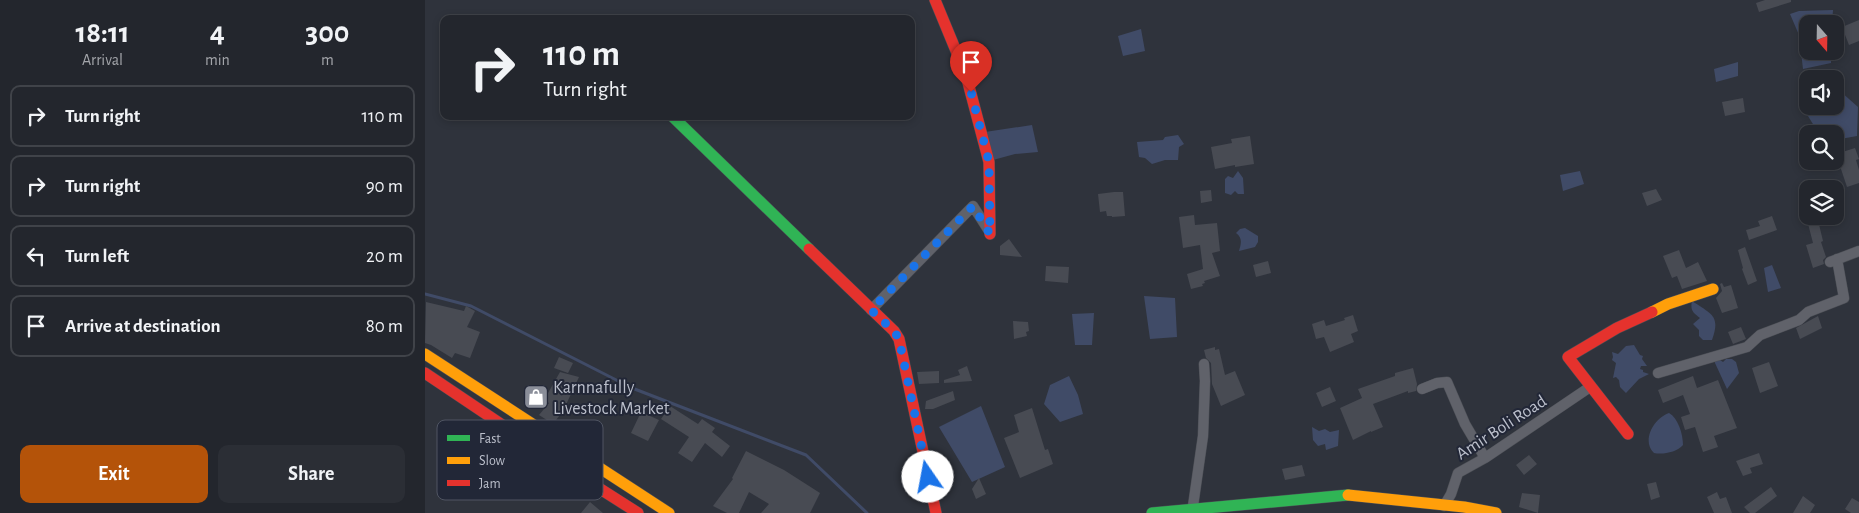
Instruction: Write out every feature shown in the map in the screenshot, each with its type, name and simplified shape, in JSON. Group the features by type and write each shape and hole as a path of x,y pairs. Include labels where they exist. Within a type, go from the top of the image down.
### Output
{"main road":[{"path":"935,0 967,75 989,162 990,234"},
{"path":"676,120 894,331 899,339 936,513"},
{"path":"1628,434 1568,357 1617,328 1668,304 1713,289"},
{"path":"425,354 526,420"},
{"path":"425,373 495,420"},
{"path":"603,470 669,513"},
{"path":"603,491 638,513"},
{"path":"1151,513 1192,512 1354,495 1496,513"}],"street":[{"path":"871,310 973,206 990,234"},
{"path":"1658,373 1747,347 1760,335 1799,320 1807,312 1844,298 1834,260 1859,251"},
{"path":"1192,512 1203,436 1204,364"},
{"path":"1422,389 1437,383 1447,382 1465,424 1485,458"},
{"name":"Amir Boli Road","path":"1444,506 1451,494 1458,473 1485,458 1590,387"}],"water":[{"path":"1833,10 1833,15 1799,15 1799,35 1790,14 1799,11"},
{"path":"1141,29 1145,51 1123,56 1118,36"},
{"path":"1802,60 1831,60 1831,63 1803,69"},
{"path":"1738,62 1738,76 1716,82 1714,69"},
{"path":"1844,95 1858,107 1857,136 1844,138 1844,125 1814,125 1808,116 1844,115"},
{"path":"1032,125 1038,152 1015,154 993,160 985,132"},
{"path":"1178,135 1184,144 1179,147 1178,160 1165,160 1152,164 1145,158 1139,157 1137,142 1163,140 1165,137"},
{"path":"1238,171 1243,178 1244,194 1238,194 1235,191 1231,195 1225,193 1225,179 1228,176 1233,178"},
{"path":"1580,171 1584,184 1563,191 1560,175"},
{"path":"1245,228 1258,236 1258,242 1255,247 1239,251 1241,239 1236,233 1240,229"},
{"path":"1772,265 1781,288 1768,292 1764,268"},
{"path":"1144,296 1175,298 1177,337 1150,339"},
{"path":"1692,301 1713,316 1715,332 1712,340 1703,340 1699,336 1699,330 1693,324 1700,318 1691,307"},
{"path":"1094,313 1092,345 1075,345 1072,314"},
{"path":"1634,345 1640,355 1643,356 1642,359 1647,366 1641,366 1640,369 1649,374 1639,379 1626,393 1620,387 1619,380 1616,377 1613,378 1616,363 1612,360 1612,352 1618,354 1626,346"},
{"path":"1726,359 1732,359 1736,362 1739,373 1727,389 1715,363 1715,360 1723,362"},
{"path":"1069,376 1078,395 1083,414 1060,422 1044,404 1050,385"},
{"path":"981,406 1005,467 972,482 939,427"},
{"path":"1669,413 1679,427 1683,445 1670,452 1654,453 1650,448 1649,442 1651,430 1659,420"},
{"path":"1312,427 1319,431 1325,429 1330,432 1339,430 1338,446 1326,450 1325,444 1318,446 1313,440"}],"building":[{"path":"1765,0 1791,0 1791,2 1759,12 1756,3"},
{"path":"1859,20 1859,41 1849,45 1844,32 1844,26"},
{"path":"1743,98 1745,112 1725,116 1722,102"},
{"path":"1250,136 1254,164 1215,169 1211,147 1232,143 1231,139"},
{"path":"1855,148 1859,159 1856,160 1859,170 1859,183 1847,187 1841,170 1844,170 1844,151"},
{"path":"1656,189 1662,200 1647,206 1642,193"},
{"path":"1211,190 1212,201 1201,203 1200,191"},
{"path":"1123,192 1125,216 1112,217 1107,216 1106,211 1100,212 1098,194"},
{"path":"1194,215 1195,225 1217,223 1220,251 1212,253 1220,276 1204,281 1203,286 1191,289 1187,274 1203,269 1200,245 1183,248 1179,217"},
{"path":"1772,216 1777,230 1749,240 1746,230 1760,226 1758,221"},
{"path":"1808,225 1819,225 1823,241 1821,242 1826,257 1823,260 1824,264 1813,268 1806,245 1813,243"},
{"path":"1009,239 1022,257 1000,255 1000,246"},
{"path":"1745,247 1757,281 1748,285 1738,250"},
{"path":"1679,250 1686,268 1698,262 1707,281 1682,289 1677,276 1672,278 1663,256"},
{"path":"1268,261 1271,273 1256,277 1253,265"},
{"path":"1046,266 1069,267 1068,283 1045,281"},
{"path":"1722,283 1724,287 1731,285 1738,308 1722,313 1716,298 1722,291 1720,284"},
{"path":"426,302 464,311 466,306 475,311 467,327 480,332 470,358 455,353 452,358 425,343"},
{"path":"1353,315 1358,331 1351,334 1354,342 1330,352 1324,337 1316,339 1312,324 1324,320 1326,326 1345,320 1344,318"},
{"path":"1818,316 1822,328 1800,339 1796,328"},
{"path":"1013,321 1028,322 1029,331 1026,332 1027,336 1014,339"},
{"path":"1741,327 1746,339 1733,344 1728,332"},
{"path":"1215,347 1215,350 1219,349 1225,375 1235,371 1245,395 1221,406 1212,384 1211,363 1206,358 1204,350"},
{"path":"559,357 573,363 568,373 554,368"},
{"path":"1769,362 1778,386 1760,393 1752,368"},
{"path":"967,366 972,381 944,383 944,380 960,375 958,370"},
{"path":"1413,368 1417,384 1416,391 1408,393 1408,391 1373,404 1383,427 1353,440 1340,408 1362,398 1358,389 1395,376 1395,373"},
{"path":"939,371 939,383 919,384 917,372"},
{"path":"560,372 579,377 563,411 556,420 547,420 539,415 549,403 544,400"},
{"path":"1693,376 1697,388 1718,380 1737,428 1714,436 1718,447 1703,452 1695,427 1685,430 1681,417 1690,414 1683,395 1663,403 1658,390"},
{"path":"1330,387 1336,401 1322,407 1316,393"},
{"path":"953,391 955,400 933,409 925,409 926,401"},
{"path":"670,406 698,424 702,419 715,428 712,432 730,446 722,457 705,443 692,462 678,453 689,437 661,419"},
{"path":"1032,408 1045,450 1048,449 1053,464 1020,478 1004,438 1019,432 1014,415"},
{"path":"641,412 659,420 648,441 631,433"},
{"path":"746,451 784,470 820,493 810,513 761,513 769,504 749,492 739,513 727,513 713,506 733,479"},
{"path":"1759,453 1763,464 1750,468 1752,473 1743,476 1736,461"},
{"path":"1529,455 1537,464 1524,475 1516,465"},
{"path":"1302,465 1305,476 1285,480 1282,469"},
{"path":"979,478 986,494 976,499 972,489"},
{"path":"1656,482 1660,497 1651,500 1647,484"},
{"path":"1771,487 1777,496 1755,513 1750,513 1744,507"},
{"path":"1717,492 1720,499 1726,497 1732,513 1714,513 1707,497"},
{"path":"1522,493 1540,495 1538,513 1519,507"},
{"path":"1803,496 1815,505 1810,513 1793,513"},
{"path":"1852,498 1859,502 1859,513 1851,513 1845,509"},
{"path":"590,502 603,513 581,513"}],"waterway":[{"path":"425,294 471,306 632,388 806,455 867,513"}],"traffic: fast":[{"path":"676,120 809,249"},
{"path":"1152,513 1348,495"}],"traffic: slow":[{"path":"1652,312 1668,304 1713,289"},
{"path":"425,354 526,420"},
{"path":"603,470 669,513"},
{"path":"1348,495 1464,507 1496,513"}],"traffic: jam":[{"path":"935,0 966,75 989,162 990,234"},
{"path":"809,249 894,331 899,339 936,513"},
{"path":"1628,434 1568,357 1617,328 1652,312"},
{"path":"425,373 495,420"},
{"path":"603,491 638,513"}],"place":[{"name":"Karnnafully Livestock Market","path":"536,397"}],"route":[{"path":"928,477 899,339 894,331 871,310 973,206 990,234 989,162 971,92"}]}
